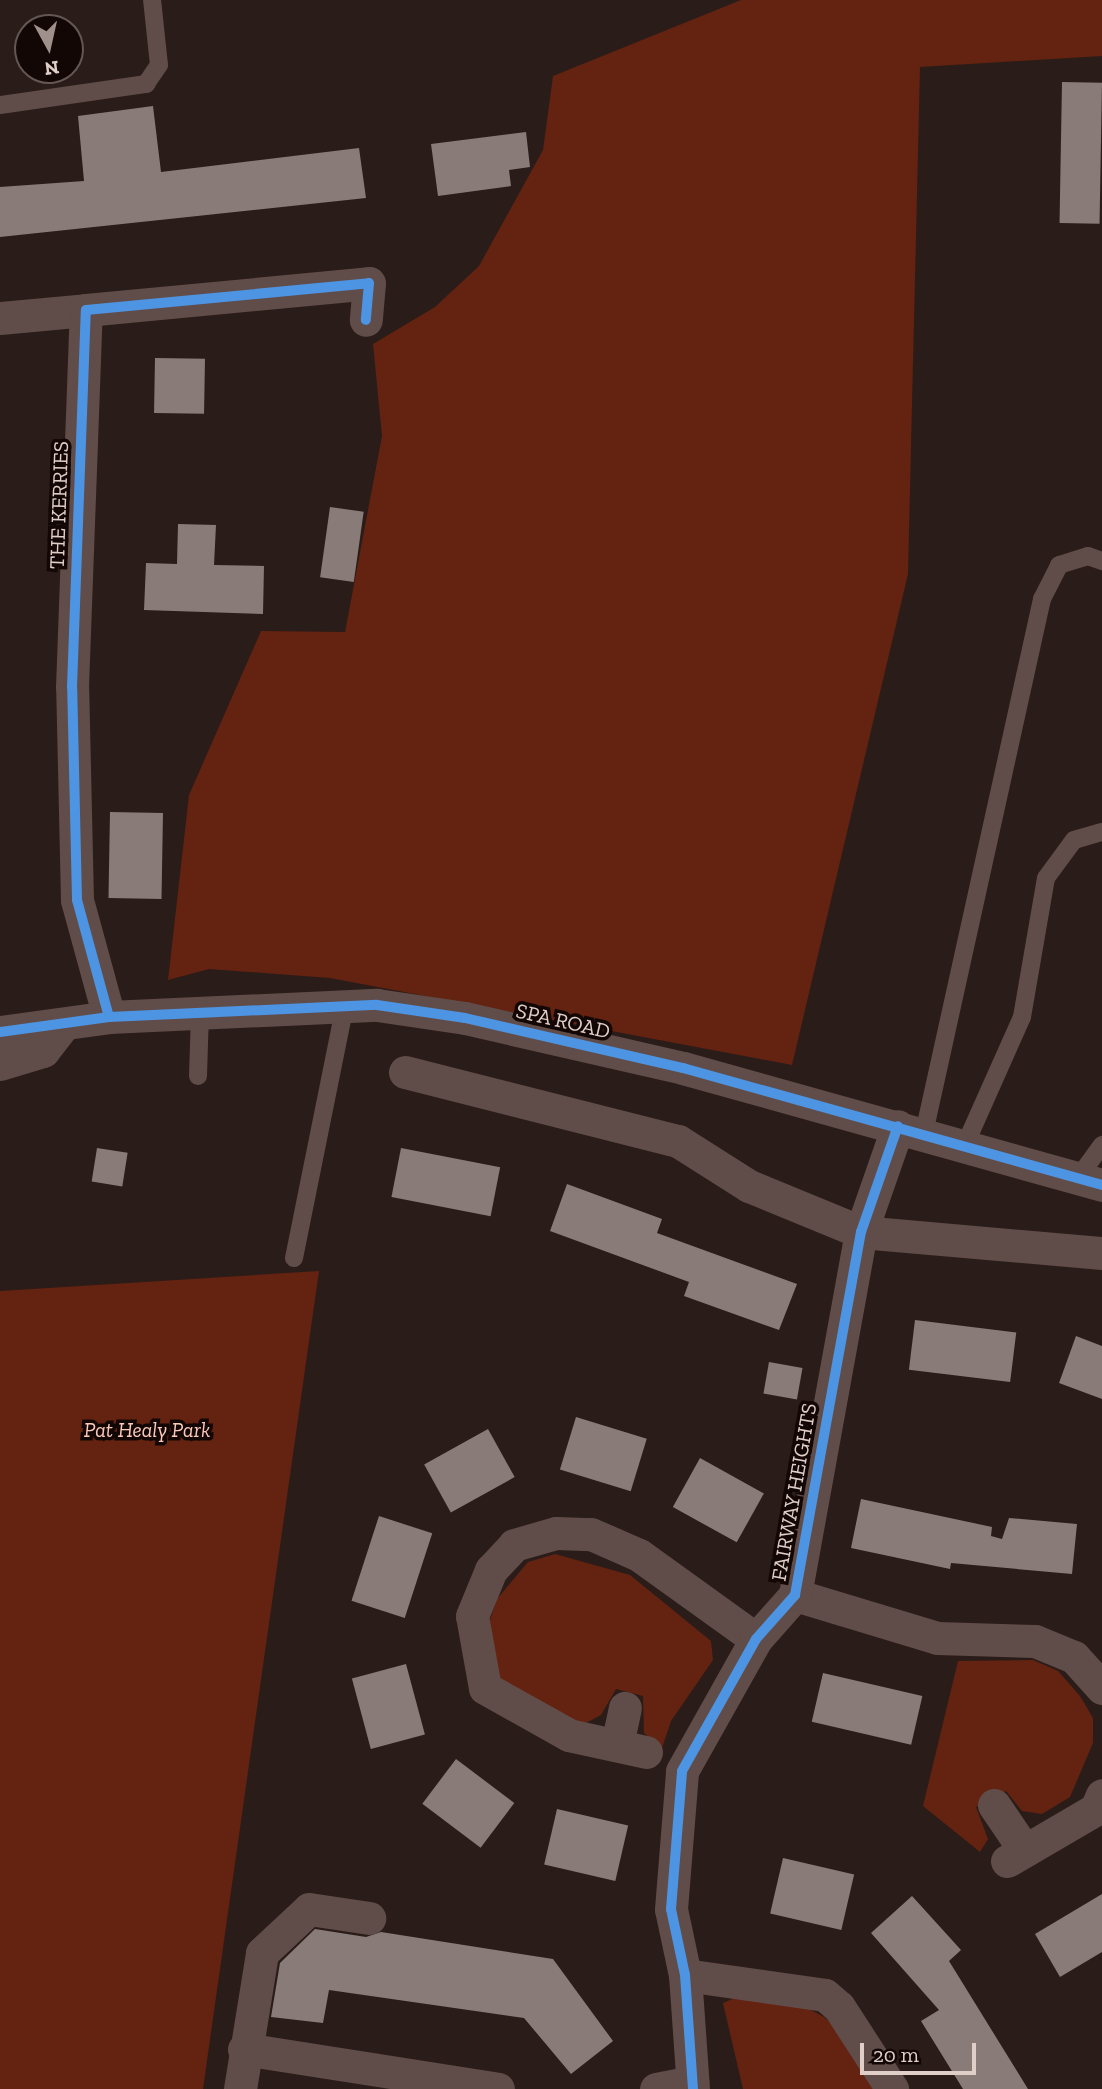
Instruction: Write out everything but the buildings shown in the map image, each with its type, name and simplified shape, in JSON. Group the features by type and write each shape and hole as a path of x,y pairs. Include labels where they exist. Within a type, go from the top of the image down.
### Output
{"street":[{"path":"0,318 369,283 366,320"},
{"name":"THE KERRIES","path":"86,310 72,687 77,900 109,1017"},
{"name":"SPA ROAD","path":"0,1032 109,1017 345,1005 465,1018 911,1129 1090,1182"},
{"path":"0,1064 43,1051 64,1024"},
{"path":"405,1072 678,1141 749,1186 861,1232 1102,1253"},
{"name":"FAIRWAY HEIGHTS","path":"656,2089 693,2085 685,1975 671,1909 682,1771 756,1639 795,1595 861,1232 911,1129"},
{"path":"625,1708 631,1748 569,1735 485,1688 472,1616 491,1570 514,1545 556,1533 591,1534 639,1555 756,1639"},
{"name":"FAIRWAY HEIGHTS","path":"795,1595 937,1638 1035,1641 1074,1657 1102,1688"},
{"path":"994,1805 1016,1856 1096,1809 1102,1795"},
{"path":"240,2089 244,2049 262,1953 309,1909 369,1919"},
{"path":"685,1975 825,1995 839,2007 892,2089"},
{"path":"244,2049 498,2089"}],"lane":[{"path":"0,104 146,84 159,65 152,0"},
{"path":"911,1129 1042,599 1059,565 1088,556 1102,561"},
{"path":"965,1145 1022,1017 1046,878 1073,840 1102,832"},
{"path":"294,1258 345,1005"},
{"path":"198,1076 200,1012"},
{"path":"1090,1182 1102,1144"}],"green space":[{"path":"741,0 1102,0 1102,56 920,67 908,574 792,1065 330,978 209,969 168,980 189,795 261,631 345,632 382,436 373,344 435,307 479,266 543,150 553,76"},
{"name":"Pat Healy Park","path":"319,1271 203,2089 0,2089 0,1291"},
{"path":"555,1554 630,1575 711,1641 713,1660 671,1721 662,1748 644,1733 643,1696 616,1689 601,1715 580,1726 499,1686 489,1623 497,1599 528,1562"},
{"path":"1033,1660 1058,1671 1080,1696 1093,1718 1093,1743 1070,1797 1042,1814 1022,1811 1006,1791 976,1807 988,1839 980,1852 923,1806 958,1661"},
{"path":"744,1994 792,2000 824,2017 841,2032 877,2089 743,2089 723,2003"}],"cycle path":[{"path":"109,1017 77,900 72,687 86,310 369,283 366,320"},
{"path":"0,1032 109,1017 377,1005 465,1018 683,1068 1102,1185"},
{"path":"693,2089 685,1975 671,1909 682,1771 756,1639 795,1595 861,1232 898,1126"}]}
